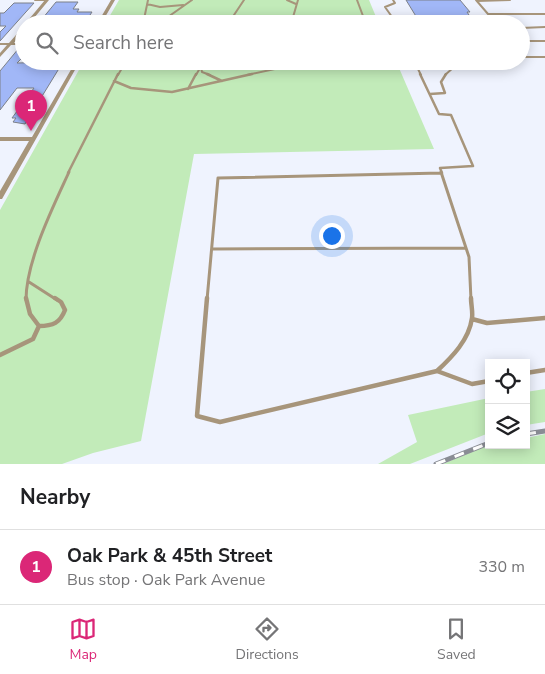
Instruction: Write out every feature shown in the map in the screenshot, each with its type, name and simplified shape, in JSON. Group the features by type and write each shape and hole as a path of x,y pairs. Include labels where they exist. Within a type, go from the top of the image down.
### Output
{"street":[{"path":"34,15 47,0"},
{"path":"105,15 113,0"},
{"path":"0,56 15,38"},
{"path":"0,44 15,44"},
{"path":"0,197 73,70"},
{"path":"0,139 34,139"}],"lane":[{"path":"35,0 47,0"},
{"path":"145,15 148,0"},
{"path":"171,15 192,0"},
{"path":"234,15 244,0"},
{"path":"287,0 296,4"},
{"path":"293,15 298,0"},
{"path":"357,0 363,15"},
{"path":"391,15 385,7 395,3 393,0"},
{"path":"476,0 510,0"},
{"path":"476,0 488,14 545,14"},
{"path":"147,4 160,7 186,4"},
{"path":"530,28 545,27"},
{"path":"530,41 545,41"},
{"path":"530,57 545,57"},
{"path":"29,282 61,302 65,310 60,322 50,327 39,326 31,318 26,298 29,282 38,247 66,175 121,70"},
{"path":"188,89 199,70"},
{"path":"202,70 209,76 223,81"},
{"path":"114,81 131,88 172,92 268,70"},
{"path":"418,70 439,114 451,115 473,166 440,168 469,256 472,319 463,341 454,355 437,371 220,422 197,416 218,178 441,173"},
{"path":"429,94 445,93 441,82 444,74 450,70"},
{"path":"212,249 466,248"},
{"path":"472,319 487,323 545,318"},
{"path":"0,355 33,339 39,326"},
{"path":"530,372 545,370"},
{"path":"437,371 472,384 485,381"}],"green space":[{"path":"119,0 369,0 375,15 110,15"},
{"path":"79,70 400,70 434,149 194,154 141,441 93,453 62,464 0,464 0,210"},
{"path":"545,389 545,422 530,424 530,391"},
{"path":"485,399 485,435 410,464 378,464 417,442 408,415"},
{"path":"545,434 545,464 443,464 485,447 485,449 530,449 530,437"}],"building":[{"path":"406,0 460,0 470,12 467,12 469,15 415,15"},
{"path":"56,2 78,2 73,9 79,9 77,12 92,12 90,15 45,15"},
{"path":"14,3 34,3 23,15 15,15 15,24 0,41 0,32 6,26 0,26 0,13 4,13"},
{"path":"15,53 15,70 58,70 25,124 13,122 16,118 12,118 34,88 17,88 0,110 0,71"}],"railway":[{"path":"530,433 545,431"},
{"path":"436,464 485,445"}],"place":[{"name":"Oak Park & 45th Street","path":"31,131"}]}
